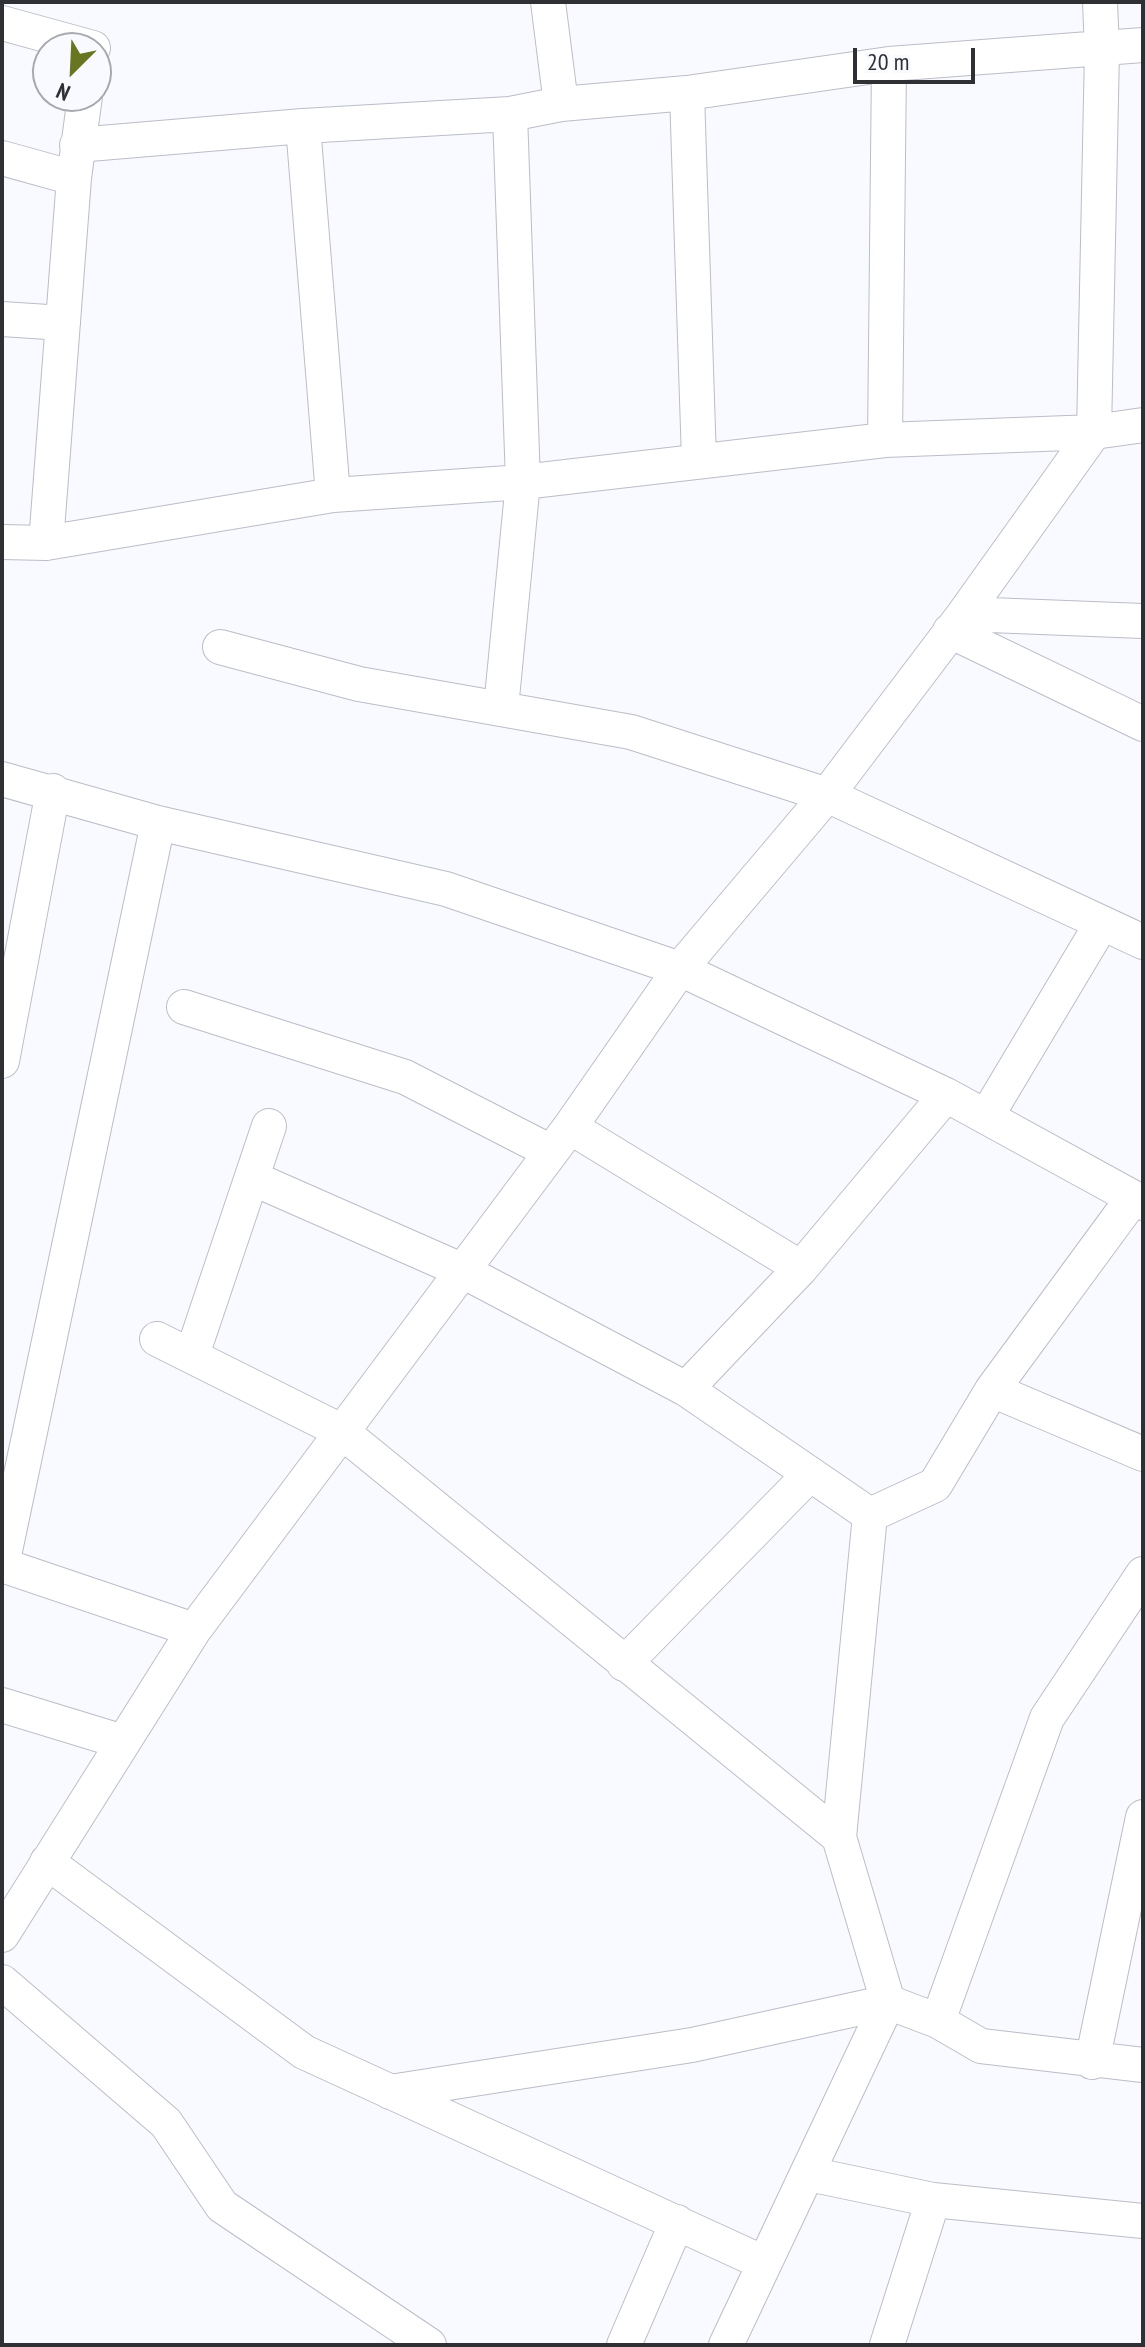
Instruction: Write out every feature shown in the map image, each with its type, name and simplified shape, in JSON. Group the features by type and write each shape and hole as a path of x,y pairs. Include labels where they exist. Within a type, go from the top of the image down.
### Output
{"street":[{"path":"548,2 561,104"},
{"path":"2,1935 194,1630 561,1139 680,969 827,795 1094,432 1102,50 1100,2"},
{"path":"2,23 35,32"},
{"path":"2,158 76,161 303,126 510,114 561,104 687,93 889,64 1143,45"},
{"path":"885,440 889,64"},
{"path":"687,93 699,460"},
{"path":"46,543 76,161 83,112"},
{"path":"501,708 523,482 510,114"},
{"path":"303,126 333,495"},
{"path":"2,319 63,323"},
{"path":"2,542 46,543 333,495 523,482 885,440 1094,432 1143,425"},
{"path":"957,622 1143,621"},
{"path":"957,622 1143,724"},
{"path":"220,647 359,684 631,732 827,795 1143,942"},
{"path":"2,779 158,823 446,889 680,969 946,1095 1138,1201 992,1390 935,1485 870,1515"},
{"path":"2,1061 53,791"},
{"path":"158,823 2,1565 194,1630"},
{"path":"986,1117 1102,923"},
{"path":"184,1007 405,1077 561,1139 801,1268"},
{"path":"686,1389 801,1268 946,1095"},
{"path":"192,1355 269,1126"},
{"path":"252,1178 461,1270 686,1389 870,1515"},
{"path":"157,1339 341,1431 839,1837"},
{"path":"992,1390 1143,1454"},
{"path":"624,1664 810,1474"},
{"path":"726,2345 888,2002 839,1837 870,1515"},
{"path":"938,2021 1047,1718 1143,1574"},
{"path":"2,1705 123,1742"},
{"path":"1092,2062 1143,1817"},
{"path":"47,1862 304,2052 764,2263"},
{"path":"2,1982 166,2123 222,2206 429,2345"},
{"path":"390,2092 692,2045 888,2002 938,2021 981,2046 1092,2062 1143,2065"},
{"path":"809,2174 933,2200 1143,2221"},
{"path":"887,2345 933,2200"},
{"path":"624,2345 677,2222"}]}
